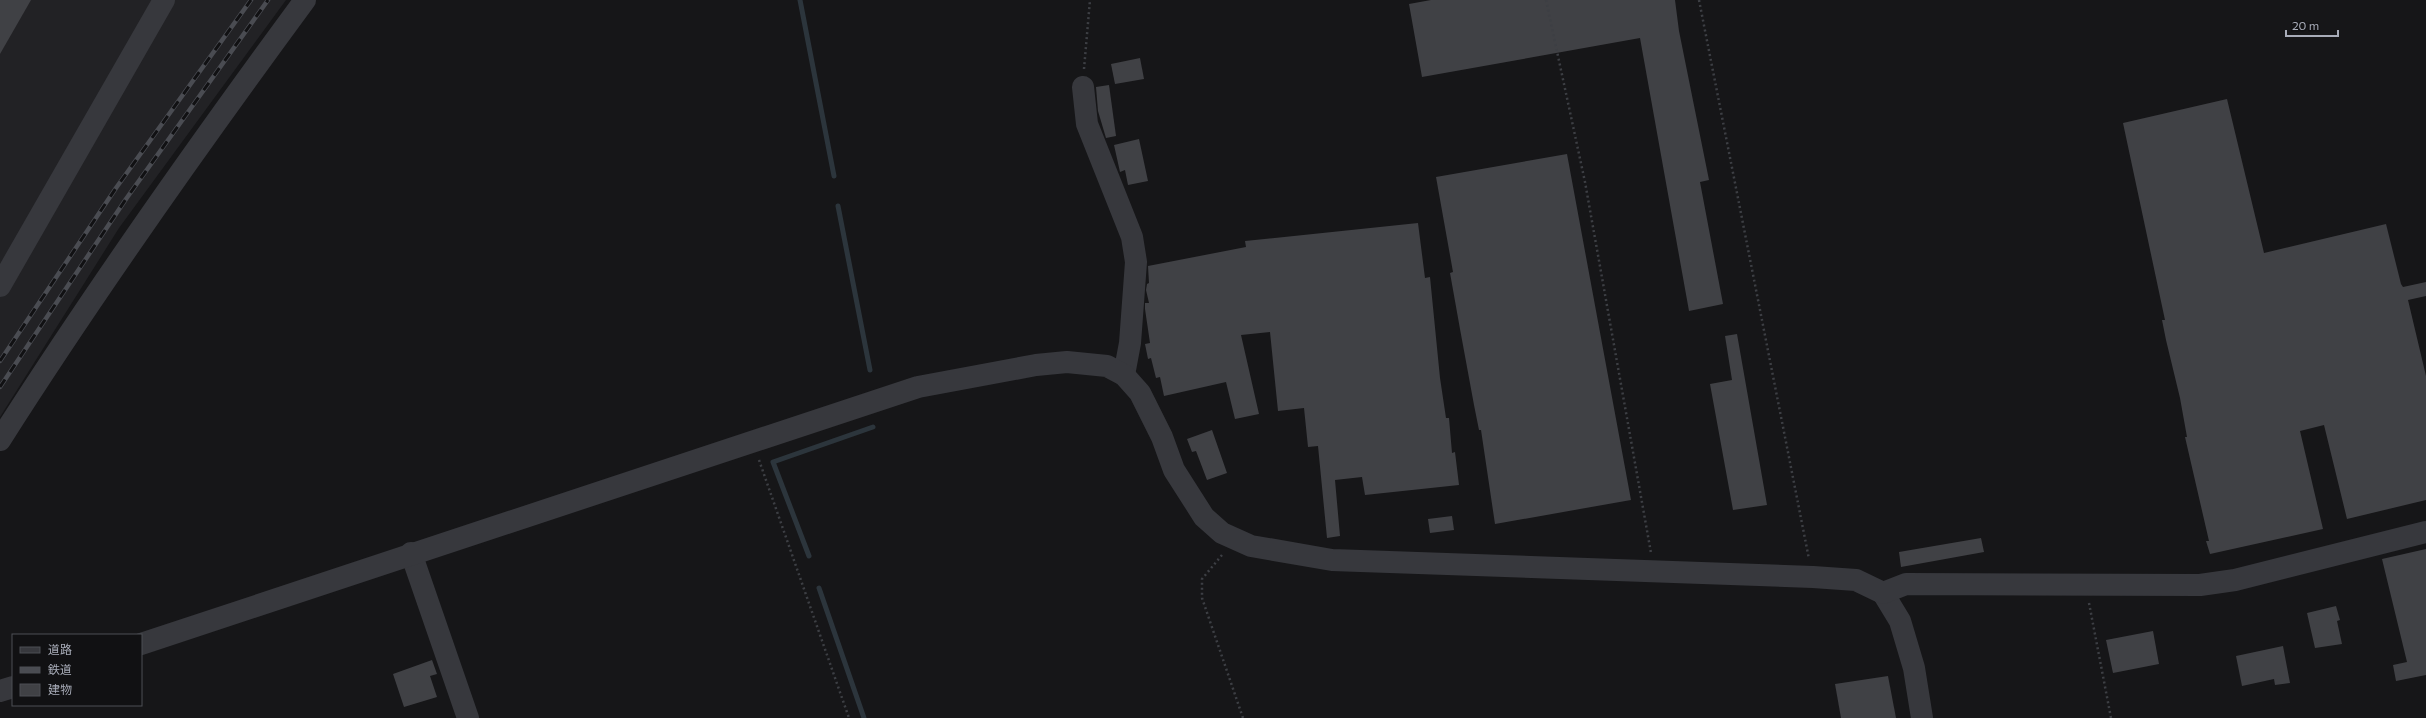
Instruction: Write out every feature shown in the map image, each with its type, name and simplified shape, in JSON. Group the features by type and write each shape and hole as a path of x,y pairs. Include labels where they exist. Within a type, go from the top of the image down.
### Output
{"street":[{"path":"0,286 164,0"},
{"path":"0,440 75,322 207,133 305,0"},
{"path":"1083,87 1087,124 1133,244 1136,262 1130,343 1124,375"},
{"path":"142,644 411,553 918,387 957,378 1036,364 1067,362 1107,366 1124,375 1140,393 1162,437 1174,470 1204,517 1222,533 1251,546 1332,560 1813,577 1856,580 1883,593 1900,621 1914,668 1922,718"},
{"path":"1883,593 1906,584 2184,586 2235,580 2426,532"},
{"path":"411,553 468,718"},
{"path":"0,691 12,687"}],"path":[{"path":"1083,87 1090,0"},
{"path":"1546,0 1585,182 1654,571"},
{"path":"1699,0 1813,577"},
{"path":"752,441 849,718"},
{"path":"1222,533 1229,546 1202,579 1202,598 1243,718"},
{"path":"2085,586 2111,718"}],"shaded area":[{"path":"0,0 286,0 119,228 0,417"}],"building":[{"path":"0,0 31,0 0,54"},
{"path":"1431,0 1675,0 1679,31 1709,180 1700,182 1723,304 1689,311 1640,38 1422,77 1409,4"},
{"path":"1140,58 1144,79 1115,84 1111,64"},
{"path":"1109,85 1116,136 1106,138 1098,111 1096,87"},
{"path":"2227,99 2264,253 2386,224 2403,287 2426,282 2426,296 2408,300 2426,376 2426,500 2347,519 2324,425 2300,431 2323,529 2210,554 2206,541 2209,541 2185,437 2187,437 2180,398 2162,320 2165,320 2123,123"},
{"path":"1139,139 1148,181 1128,185 1125,170 1120,172 1114,145"},
{"path":"1567,154 1631,500 1495,524 1481,430 1479,430 1474,405 1450,273 1453,272 1436,177"},
{"path":"1418,223 1425,278 1430,277 1440,378 1446,418 1449,418 1452,453 1455,452 1459,485 1365,495 1362,477 1335,480 1340,536 1327,538 1318,446 1308,447 1304,408 1278,411 1270,332 1241,335 1259,414 1235,419 1226,382 1164,396 1160,377 1156,378 1151,358 1148,359 1145,344 1150,343 1145,309 1145,303 1149,303 1146,290 1147,284 1149,283 1148,266 1246,247 1245,241"},
{"path":"1737,334 1767,505 1733,510 1710,384 1732,380 1725,336"},
{"path":"1212,430 1227,473 1207,480 1196,451 1192,452 1187,439"},
{"path":"1452,516 1454,530 1430,533 1428,519"},
{"path":"1981,538 1984,552 1901,567 1899,552"},
{"path":"2426,549 2426,675 2396,681 2393,665 2407,662 2382,559"},
{"path":"2336,606 2340,620 2337,621 2342,644 2315,648 2307,613"},
{"path":"2153,631 2159,664 2113,673 2106,640"},
{"path":"2283,646 2290,683 2275,685 2274,679 2242,686 2236,656"},
{"path":"432,660 437,674 430,676 437,697 404,707 393,674"},
{"path":"1888,676 1896,718 1841,718 1835,684"}],"waterway":[{"path":"800,0 834,176"},
{"path":"838,206 870,370"},
{"path":"809,556 773,462 873,427"},
{"path":"819,588 864,718"}],"railway":[{"path":"0,361 116,188 251,0"},
{"path":"0,387 126,199 268,0"}]}
